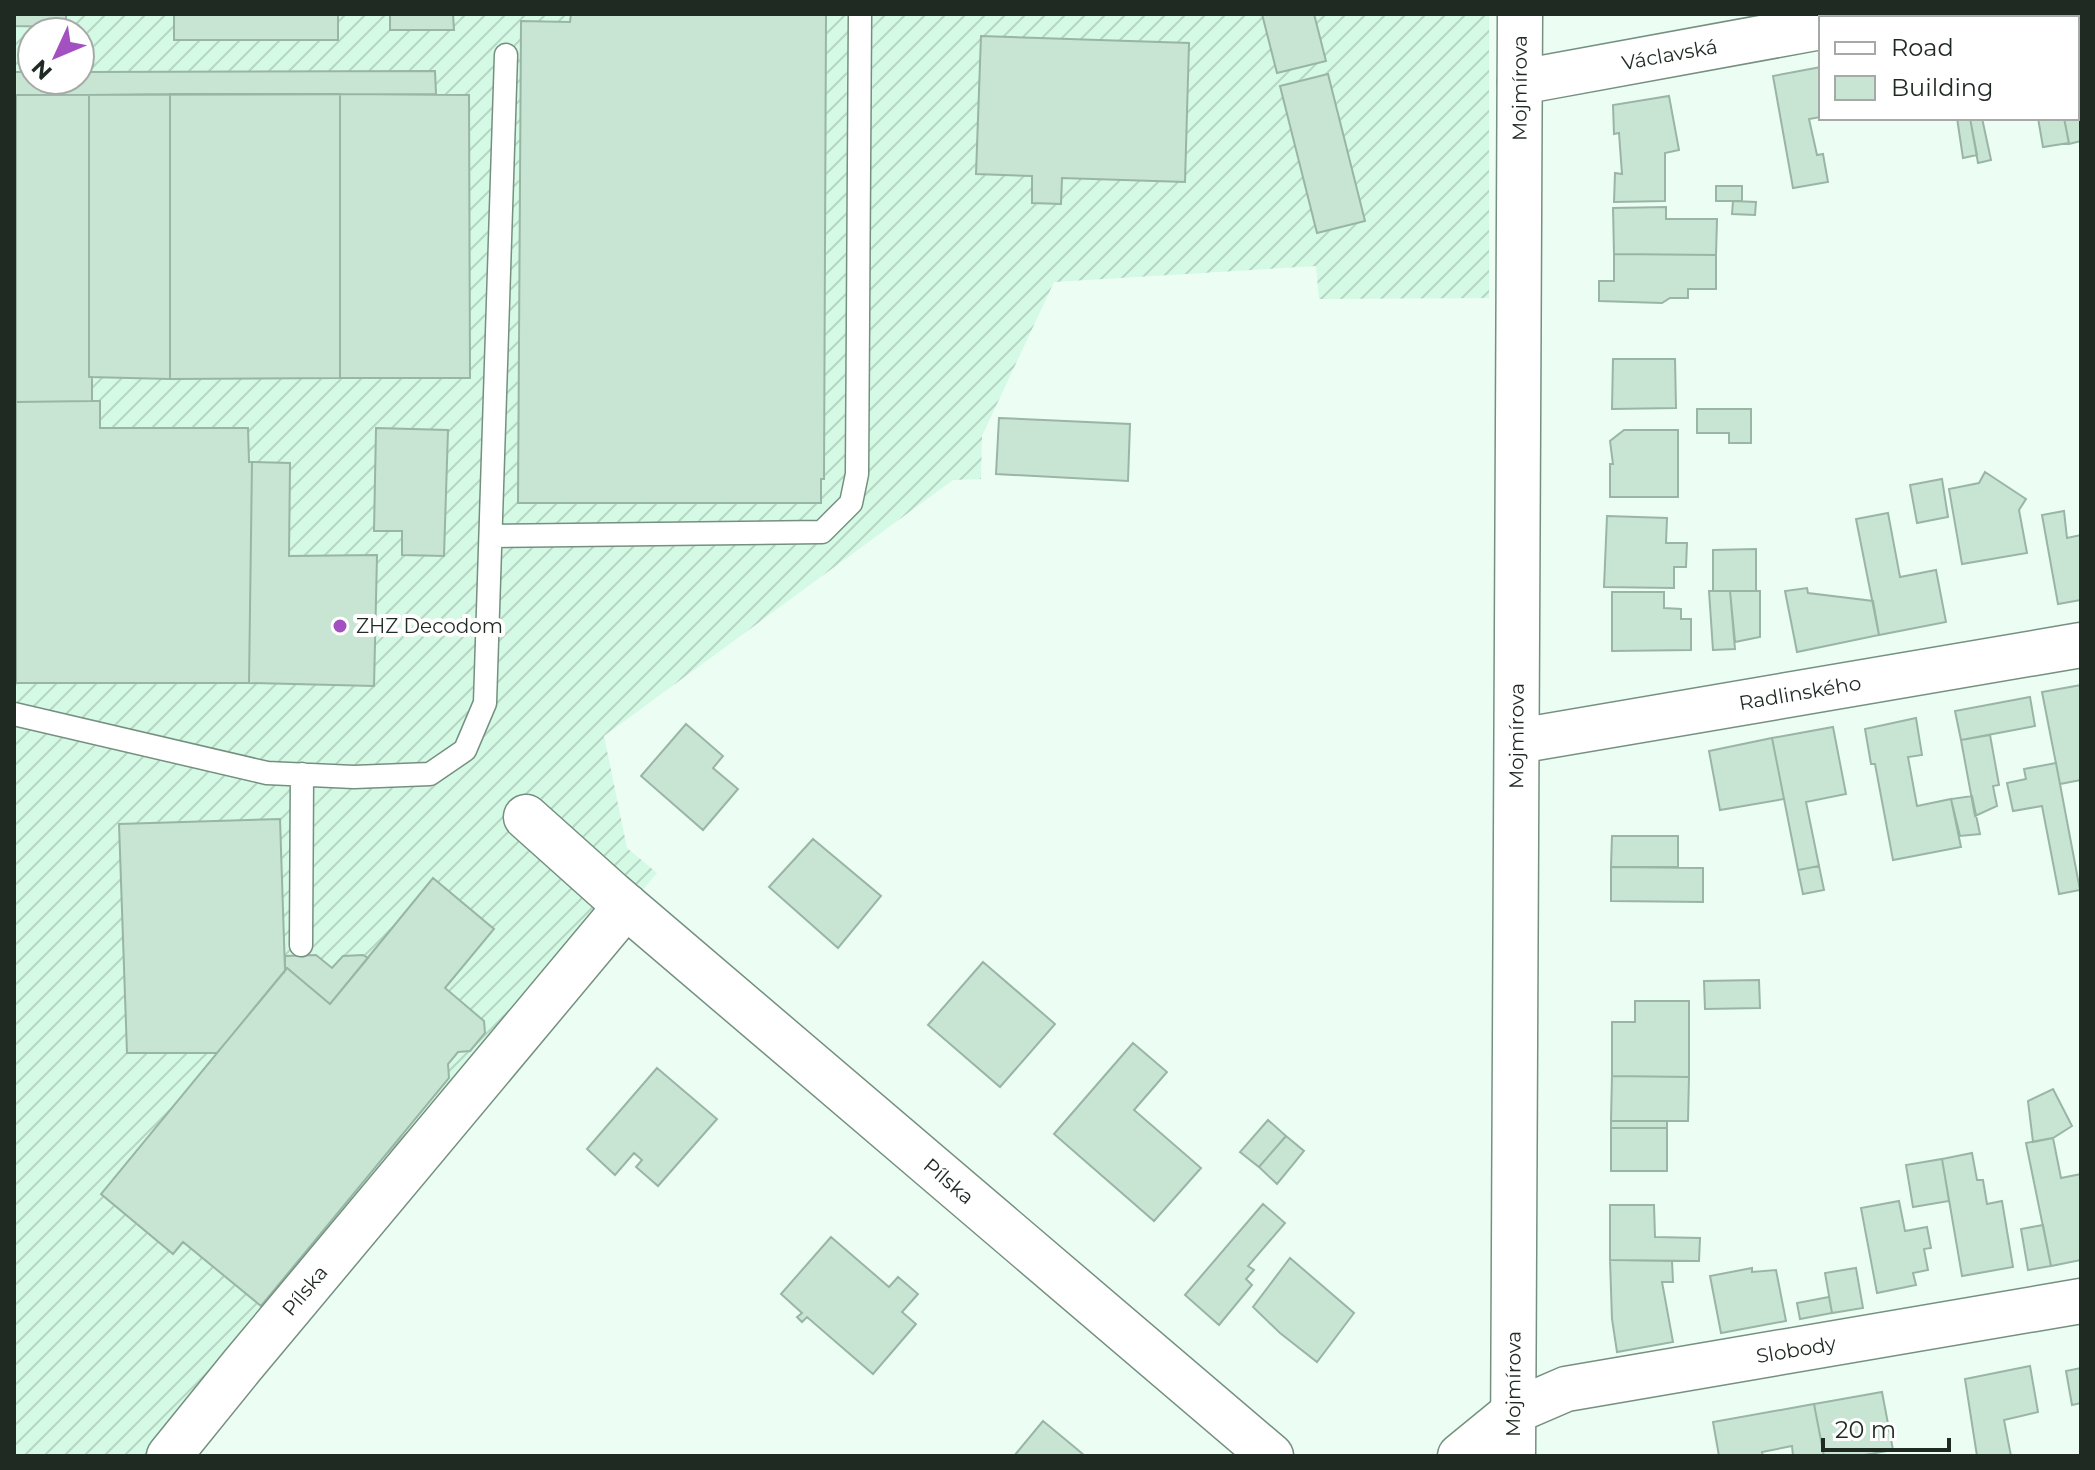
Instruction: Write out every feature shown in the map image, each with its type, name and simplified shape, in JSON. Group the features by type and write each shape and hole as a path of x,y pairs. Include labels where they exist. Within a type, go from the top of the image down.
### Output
{"street":[{"name":"Mojmírova","path":"1513,1456 1520,14"},
{"name":"Václavská","path":"1520,82 1819,27"},
{"name":"Radlinského","path":"1518,741 2081,645"},
{"name":"Pílska","path":"526,817 626,906 1271,1456"},
{"name":"Pílska","path":"169,1456 626,906"},
{"name":"Slobody","path":"1460,1456 1515,1411 1566,1389 2081,1301"}],"lane":[{"path":"491,536 822,532 851,503 857,474 860,14"},
{"path":"14,714 267,773 354,777 430,774 465,750 485,703 506,55"},
{"path":"301,945 302,774"}],"shaded area":[{"path":"14,14 1489,14 1489,298 1319,299 1316,266 1054,282 982,436 981,479 953,480 604,736 627,848 657,873 170,1456 18,1456 14,1452"}],"building":[{"path":"14,14 66,14 16,16 14,26"},
{"path":"174,14 338,14 338,40 174,40"},
{"path":"390,14 453,14 454,30 390,30"},
{"path":"571,14 826,14 824,479 821,479 821,503 518,503 521,21 570,22"},
{"path":"1262,14 1314,14 1326,61 1277,73"},
{"path":"2079,20 2081,20 2079,86"},
{"path":"981,36 1189,43 1185,182 1062,178 1061,204 1032,203 1032,176 976,174"},
{"path":"1819,67 1819,117 1809,119 1817,155 1823,154 1828,182 1793,188 1773,76"},
{"path":"435,71 436,94 96,95 96,72"},
{"path":"16,72 16,95 14,95"},
{"path":"1328,74 1365,221 1317,233 1280,86"},
{"path":"170,94 340,94 340,378 170,379"},
{"path":"170,94 170,379 89,377 89,96"},
{"path":"340,94 469,95 470,378 340,378"},
{"path":"14,95 16,95 16,402"},
{"path":"16,96 89,96 89,377 92,377 92,401 16,402"},
{"path":"1669,96 1679,150 1665,153 1665,201 1614,202 1615,173 1622,174 1619,133 1614,134 1613,105"},
{"path":"2079,104 2081,141 2069,144 2064,120 2079,120"},
{"path":"1957,120 1970,120 1977,155 1963,158"},
{"path":"1970,120 1982,120 1991,160 1978,163"},
{"path":"2038,120 2064,120 2069,143 2043,147"},
{"path":"1716,186 1742,186 1742,201 1716,201"},
{"path":"1733,201 1756,202 1755,215 1732,214"},
{"path":"1666,207 1666,219 1717,219 1716,255 1614,254 1613,208"},
{"path":"1614,254 1716,255 1716,289 1688,289 1688,298 1670,298 1662,303 1599,301 1599,281 1614,281"},
{"path":"1613,359 1675,359 1676,408 1612,409"},
{"path":"100,401 100,428 248,428 249,462 252,462 249,683 16,683 16,402"},
{"path":"16,402 16,630 14,630"},
{"path":"1697,409 1751,409 1751,443 1729,443 1729,433 1697,433"},
{"path":"999,418 1130,424 1128,481 996,474"},
{"path":"376,428 448,430 444,556 402,555 402,531 374,531"},
{"path":"1624,430 1678,430 1678,497 1610,497 1610,464 1613,464 1610,441"},
{"path":"252,462 290,463 289,556 377,555 374,686 249,683"},
{"path":"1985,472 2026,499 2019,510 2027,553 1962,564 1949,489 1979,483"},
{"path":"1942,479 1948,517 1917,523 1910,485"},
{"path":"2064,511 2067,538 2081,535 2081,600 2058,604 2042,515"},
{"path":"1888,513 1900,577 1936,570 1946,622 1879,635 1856,519"},
{"path":"1607,516 1667,518 1666,543 1687,543 1686,567 1674,567 1674,588 1604,587"},
{"path":"1756,549 1756,591 1713,591 1713,550"},
{"path":"1807,588 1808,593 1873,601 1879,635 1797,652 1785,591"},
{"path":"1709,591 1730,591 1735,649 1713,650"},
{"path":"1730,591 1760,591 1760,637 1735,642"},
{"path":"1612,592 1664,592 1664,608 1681,609 1681,619 1691,619 1691,650 1612,651"},
{"path":"2081,685 2081,780 2060,784 2042,692"},
{"path":"2030,697 2035,726 1961,740 1955,711"},
{"path":"1916,718 1922,755 1908,757 1917,806 1951,799 1961,847 1893,860 1875,764 1871,764 1865,729"},
{"path":"686,724 723,756 713,768 738,789 703,830 641,776"},
{"path":"1833,727 1846,794 1806,802 1819,866 1798,870 1772,738"},
{"path":"1990,735 1999,785 1993,786 1997,806 1975,816 1961,740"},
{"path":"1772,738 1784,799 1720,810 1709,751"},
{"path":"2056,763 2080,890 2059,894 2042,806 2013,811 2007,783 2026,779 2024,769"},
{"path":"1972,796 1980,834 1960,836 1951,799"},
{"path":"280,819 285,971 217,1053 127,1053 119,824"},
{"path":"1612,836 1678,836 1678,867 1611,867"},
{"path":"813,839 881,896 838,948 769,887"},
{"path":"1819,866 1824,890 1803,894 1798,870"},
{"path":"1611,867 1703,868 1703,902 1611,901"},
{"path":"433,878 494,929 445,988 484,1021 485,1033 470,1051 458,1052 448,1064 449,1078 261,1306 183,1242 173,1254 101,1194 287,968 330,1004"},
{"path":"316,955 332,968 343,956 363,955 368,958 330,1004 287,968 285,971 285,956"},
{"path":"983,962 1055,1024 1000,1087 928,1025"},
{"path":"1759,980 1760,1008 1705,1009 1704,981"},
{"path":"1635,1001 1689,1001 1689,1077 1612,1076 1612,1022 1635,1022"},
{"path":"1133,1043 1167,1072 1134,1110 1201,1168 1154,1221 1054,1134"},
{"path":"657,1068 717,1119 658,1186 636,1167 642,1160 634,1153 615,1175 587,1149"},
{"path":"1612,1076 1689,1077 1688,1121 1611,1121"},
{"path":"2053,1089 2072,1126 2053,1138 2033,1142 2028,1101"},
{"path":"1268,1120 1286,1136 1259,1167 1240,1152"},
{"path":"1611,1121 1667,1121 1667,1128 1611,1128"},
{"path":"1611,1128 1667,1128 1667,1171 1611,1171"},
{"path":"1286,1136 1304,1151 1277,1184 1259,1167"},
{"path":"2053,1138 2061,1178 2081,1174 2081,1260 2051,1266 2026,1143"},
{"path":"1972,1153 1977,1180 1983,1180 1987,1204 2002,1201 2013,1267 1962,1276 1942,1159"},
{"path":"1942,1159 1949,1201 1913,1207 1906,1165"},
{"path":"1899,1201 1905,1231 1927,1227 1931,1248 1924,1249 1928,1270 1913,1273 1916,1285 1877,1293 1861,1208"},
{"path":"1263,1204 1285,1223 1248,1266 1254,1270 1246,1279 1252,1285 1219,1325 1185,1295"},
{"path":"1610,1205 1654,1205 1655,1237 1700,1238 1699,1261 1610,1260"},
{"path":"2043,1225 2051,1266 2028,1270 2021,1229"},
{"path":"831,1237 889,1287 898,1277 918,1294 902,1312 916,1324 873,1374 807,1317 802,1322 797,1317 802,1313 781,1294"},
{"path":"1290,1258 1354,1313 1317,1362 1253,1307"},
{"path":"1610,1260 1672,1261 1673,1282 1662,1282 1673,1342 1617,1352 1612,1319"},
{"path":"1752,1268 1752,1272 1776,1270 1786,1321 1721,1333 1710,1276"},
{"path":"1856,1268 1863,1308 1832,1313 1825,1273"},
{"path":"1829,1297 1832,1313 1800,1319 1797,1303"},
{"path":"2030,1366 2038,1412 2004,1420 2011,1456 1977,1456 1965,1379"},
{"path":"2081,1368 2081,1403 2072,1405 2066,1371"},
{"path":"1882,1392 1893,1450 1859,1456 1824,1456 1814,1404"},
{"path":"1814,1404 1824,1456 1793,1456 1792,1446 1762,1452 1763,1456 1719,1456 1713,1422"},
{"path":"1043,1421 1078,1450 1085,1456 1014,1456"}],"place":[{"name":"ZHZ Decodom","path":"340,626"}]}
